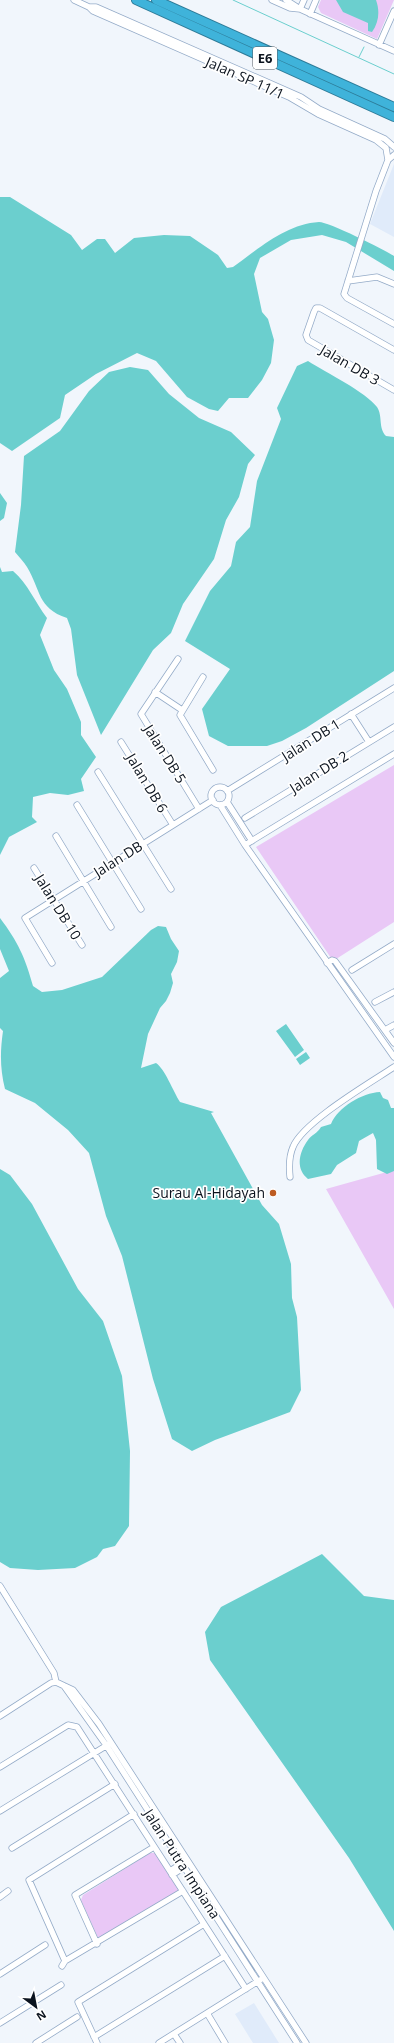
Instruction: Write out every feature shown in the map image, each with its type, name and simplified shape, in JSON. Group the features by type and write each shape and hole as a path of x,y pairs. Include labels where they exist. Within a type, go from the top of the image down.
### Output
{"highway":[{"name":"E6","path":"136,0 394,116"},
{"name":"E6","path":"156,0 394,107"}],"street":[{"name":"Jalan SP 11/1","path":"74,0 89,7 93,11 289,97 318,114 376,140 386,148 388,160"},
{"path":"272,0 290,8 300,9"},
{"path":"286,0 310,14 394,51"},
{"path":"300,9 304,0"},
{"path":"310,14 315,2"},
{"path":"315,2 320,18"},
{"name":"Jalan SP 11/1","path":"89,7 96,7 300,97 319,110 385,139 394,147"},
{"path":"379,44 394,11"},
{"path":"394,155 388,160 376,191 368,221 344,294 347,298 394,324"},
{"path":"348,281 377,277 394,284"},
{"name":"Jalan DB 3","path":"394,350 320,308 316,308 314,312 306,338 394,390"},
{"name":"Jalan DB 5","path":"178,659 141,714 198,809"},
{"path":"203,677 182,710 180,718 213,770"},
{"name":"Jalan DB 1","path":"227,791 394,688"},
{"path":"155,692 182,710"},
{"path":"351,714 368,742"},
{"name":"Jalan DB 2","path":"245,818 394,727"},
{"name":"Jalan DB 6","path":"121,742 172,825"},
{"path":"245,846 394,754"},
{"path":"98,772 171,889"},
{"path":"227,802 229,796 227,791 223,788 217,788 213,792 213,800 220,804 245,846 394,1057"},
{"name":"Jalan DB","path":"52,962 25,919 53,899 213,800"},
{"path":"227,802 252,841"},
{"path":"220,804 227,802"},
{"path":"77,805 141,909"},
{"path":"56,836 112,927"},
{"name":"Jalan DB 10","path":"34,868 82,945"},
{"path":"352,970 394,944"},
{"path":"327,963 332,960 335,961 394,1043"},
{"path":"375,1002 394,992"},
{"path":"385,1030 394,1025"},
{"path":"290,1177 290,1155 293,1146 300,1135 318,1119 394,1067"},
{"path":"0,1586 54,1673 56,1682"},
{"path":"56,1682 64,1686"},
{"path":"0,1716 56,1682"},
{"name":"Jalan Putra Impiana","path":"64,1686 74,1690 189,1862 306,2043"},
{"name":"Jalan Putra Impiana","path":"64,1686 109,1744 183,1865 297,2043"},
{"path":"0,1767 68,1725 77,1727 246,1989"},
{"path":"0,1811 109,1744"},
{"path":"12,1848 115,1784"},
{"path":"134,1814 29,1880 64,1964 183,1891"},
{"path":"97,1944 75,1895 154,1847"},
{"path":"171,1873 189,1862"},
{"path":"0,1896 8,1891"},
{"path":"97,2043 78,2002 204,1924"},
{"path":"0,1974 45,1945"},
{"path":"94,2037 225,1956"},
{"path":"159,2043 263,1978"},
{"path":"0,2023 58,1986"},
{"path":"207,2013 225,2043"},
{"path":"36,2043 77,2016"},
{"path":"174,2034 180,2043"}],"shaded area":[{"path":"321,0 394,0 377,39 321,13 318,7"},
{"path":"394,164 394,237 370,224"},
{"path":"394,765 394,922 333,961 256,847"},
{"path":"394,1170 394,1309 326,1189"},
{"path":"150,1853 155,1853 179,1887 178,1892 101,1939 98,1938 81,1900 83,1895"},
{"path":"254,2003 279,2043 253,2043 235,2014"}],"water":[{"path":"336,0 376,0 378,16 372,32 368,31 368,23 343,12"},
{"path":"0,197 10,197 71,235 82,250 97,239 105,239 115,253 134,238 164,235 190,236 218,255 227,268 233,267 262,245 284,232 295,227 319,222 344,231 394,256 394,271 346,242 322,235 291,240 260,258 254,274 262,312 268,319 274,340 271,363 262,380 248,398 229,398 218,411 209,409 187,397 156,361 137,353 96,374 65,395 60,418 12,451 0,443"},
{"path":"308,361 372,401 379,411 381,426 384,433 386,436 394,437 394,671 306,728 282,741 267,746 228,746 209,736 202,709 230,669 185,641 210,591 231,566 236,542 250,527 257,481 281,419 277,408 297,366"},
{"path":"130,367 148,370 169,394 199,418 231,432 255,455 248,464 239,497 226,520 214,559 183,604 171,633 153,650 101,735 77,675 71,629 67,618 57,614 45,604 32,575 15,552 21,505 24,456 60,431 89,391 109,372"},
{"path":"0,493 7,503 4,518 0,521"},
{"path":"0,567 2,572 13,571 18,576 47,618 40,635 54,670 67,689 81,722 81,735 96,757 81,779 84,791 68,795 50,793 33,797 32,817 37,822 9,837 0,855"},
{"path":"0,918 20,950 33,986 42,992 62,990 102,977 151,930 158,926 166,927 171,939 179,951 177,962 171,974 173,983 170,993 160,1008 148,1034 141,1068 156,1063 166,1075 180,1102 214,1112 211,1113 262,1205 279,1224 291,1264 292,1298 297,1317 301,1390 290,1412 215,1440 192,1451 172,1439 153,1379 122,1256 106,1216 89,1153 68,1130 35,1103 5,1089 1,1060 3,1031 0,1028 0,978 9,971 0,949"},
{"path":"286,1024 304,1050 295,1057 276,1031"},
{"path":"306,1052 310,1058 300,1065 296,1059"},
{"path":"380,1092 383,1098 388,1100 391,1108 394,1108 394,1171 387,1174 377,1169 376,1140 373,1133 359,1141 356,1153 337,1165 331,1174 308,1179 301,1170 300,1160 302,1150 309,1138 321,1127 331,1124 339,1112 351,1102 366,1095"},
{"path":"0,1169 10,1175 32,1204 78,1289 103,1321 122,1376 130,1451 129,1526 115,1546 103,1549 97,1557 75,1568 38,1570 10,1568 0,1562"},
{"path":"322,1554 364,1596 394,1600 394,1931 349,1858 210,1660 205,1632 221,1607"}],"waterway":[{"path":"233,0 394,74"},
{"path":"359,57 364,47"}],"place":[{"name":"Surau Al-Hidayah","path":"273,1193"}]}
